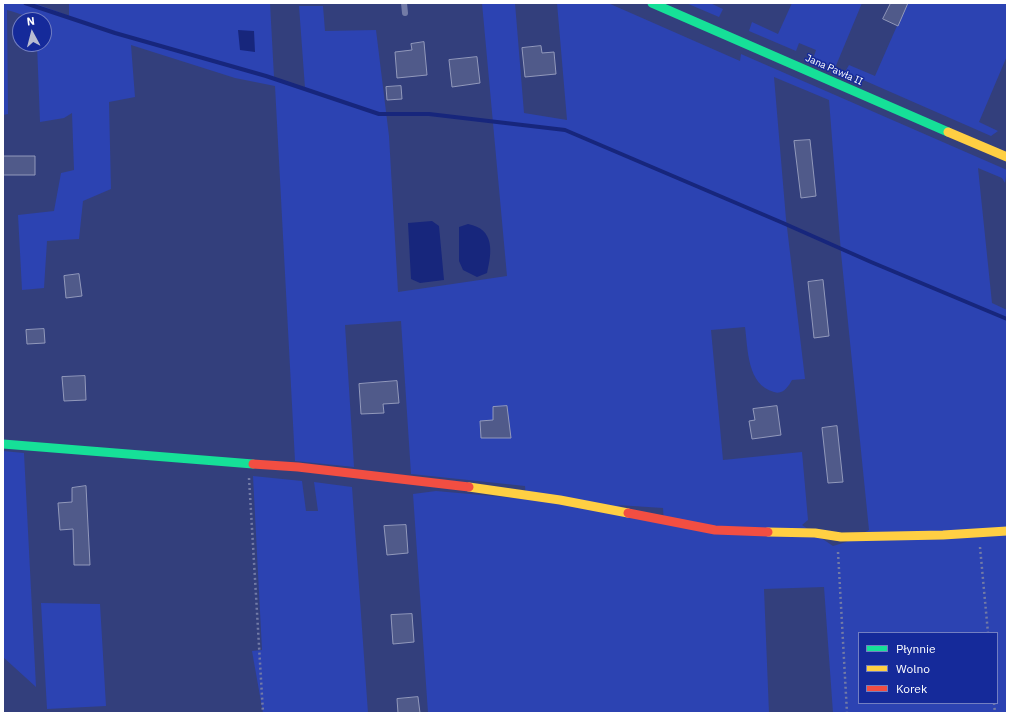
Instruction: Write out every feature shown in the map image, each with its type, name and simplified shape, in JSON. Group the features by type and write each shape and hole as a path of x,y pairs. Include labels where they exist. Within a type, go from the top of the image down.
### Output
{"street":[{"name":"Jana Pawła II","path":"652,3 1007,157"},
{"path":"3,444 298,467 491,490 560,500 715,530 815,533 841,537 943,535 1007,531"}],"lane":[{"path":"404,3 405,13"}],"path":[{"path":"248,464 262,713"},
{"path":"979,532 988,632"},
{"path":"841,537 837,554 847,713"}],"shaded area":[{"path":"3,3 34,3 69,16 69,3 270,3 274,77 305,88 299,6 323,6 325,31 376,30 389,136 398,292 507,276 482,3 515,3 524,113 567,120 557,3 608,3 740,61 741,54 1007,170 1005,183 1002,178 978,168 992,303 1007,310 1007,713 833,713 824,587 764,589 769,713 428,713 413,494 436,491 526,499 525,486 411,474 401,321 345,325 354,467 295,461 275,86 235,78 131,45 135,97 109,102 111,189 83,201 79,239 47,241 44,288 22,290 18,215 54,211 61,173 74,170 72,113 64,118 40,122 37,52 52,52 52,12 13,12 7,10 8,114 3,115","holes":["774,77 829,100 841,253 869,530 846,542 833,546 802,525 808,520 802,452 723,460 711,330 745,327 750,365 758,382 765,388 777,393 787,388 792,380 805,379 786,219","617,505 663,508 664,523"]},
{"path":"686,3 710,3 723,9 719,17"},
{"path":"792,3 862,3 835,68 813,59 816,50 799,43 796,51 749,31 752,22 778,34"},
{"path":"907,3 1007,3 1007,56 979,122 998,131 991,136 845,72 849,65 875,76"},
{"path":"238,30 254,31 255,52 240,50"},
{"path":"432,221 439,226 444,280 420,283 411,279 408,223"},
{"path":"468,224 483,231 490,242 490,257 487,273 477,277 463,270 459,261 459,227"},
{"path":"3,451 24,453 36,687 3,657"},
{"path":"253,476 302,481 306,511 318,511 314,482 352,487 368,713 263,713 252,651 262,650"},
{"path":"41,603 100,604 106,706 47,709"}],"building":[{"path":"891,3 908,3 898,26 883,19"},
{"path":"424,42 427,75 397,78 395,52 412,50 411,44"},
{"path":"541,46 542,53 554,52 556,74 525,77 522,48"},
{"path":"477,57 480,83 452,87 449,60"},
{"path":"401,86 402,99 387,100 386,87"},
{"path":"810,140 816,196 801,198 794,141"},
{"path":"3,156 35,156 35,175 3,175"},
{"path":"79,274 82,296 66,298 64,276"},
{"path":"823,280 829,336 814,338 808,282"},
{"path":"44,329 45,343 27,344 26,330"},
{"path":"85,376 86,400 64,401 62,377"},
{"path":"397,381 399,403 383,404 384,413 361,414 359,384"},
{"path":"507,406 511,438 481,438 480,421 493,420 493,407"},
{"path":"777,406 781,435 752,439 749,421 755,420 753,409"},
{"path":"837,426 843,482 828,483 822,428"},
{"path":"86,486 90,565 74,565 73,529 60,530 58,503 72,502 72,488"},
{"path":"406,525 408,553 387,555 384,526"},
{"path":"412,614 414,642 393,644 391,615"},
{"path":"418,697 420,713 398,713 397,699"}],"waterway":[{"path":"25,3 115,33 266,76 379,114 429,114 565,130 1007,319"}],"traffic: fast":[{"path":"652,3 948,132"},
{"path":"3,444 253,464"}],"traffic: slow":[{"path":"948,132 1007,157"},
{"path":"469,487 560,500 628,513"},
{"path":"768,532 815,533 841,537 943,535 1007,531"}],"traffic: jam":[{"path":"253,464 298,467 469,487"},
{"path":"628,513 715,530 768,532"}]}
